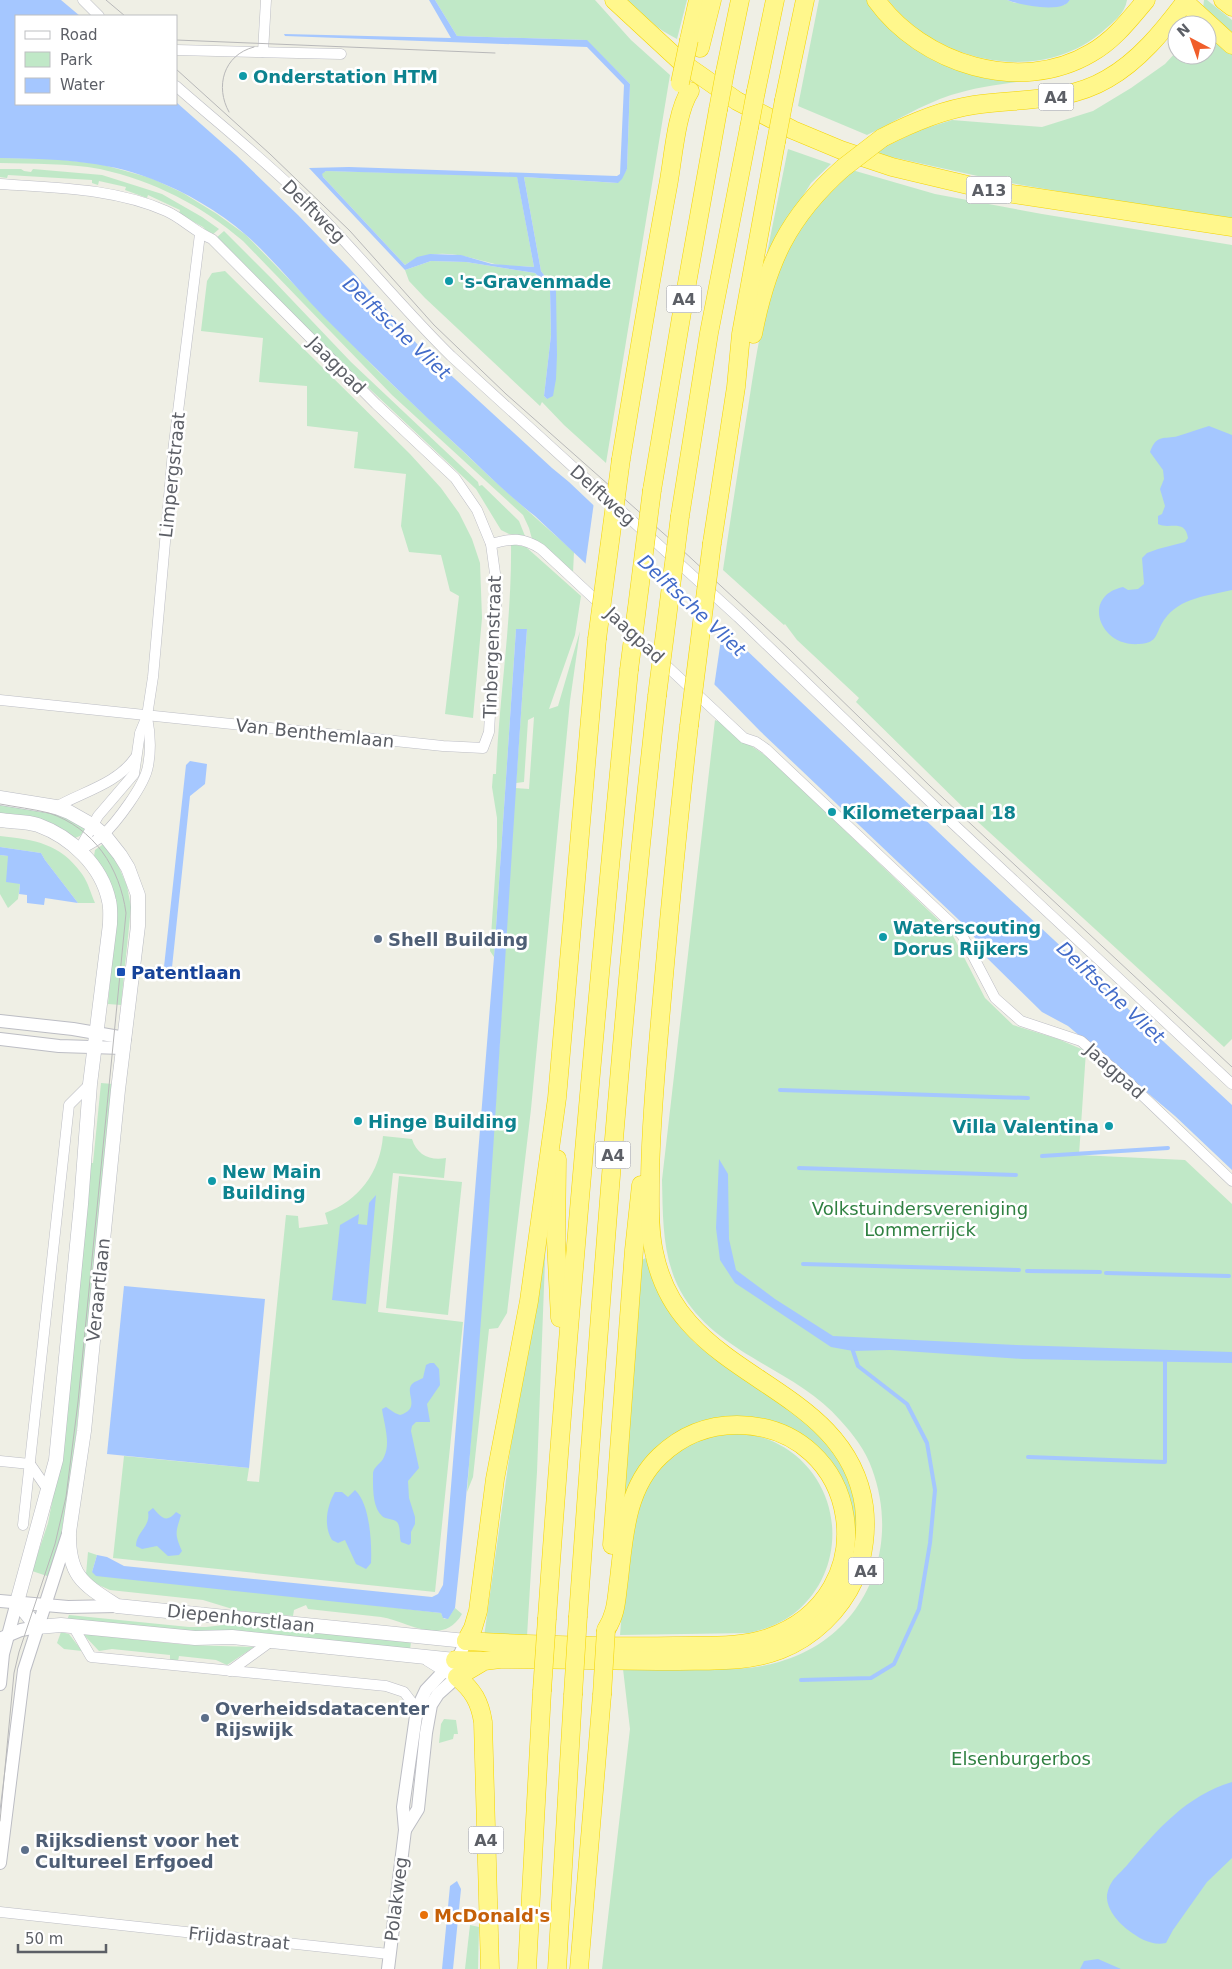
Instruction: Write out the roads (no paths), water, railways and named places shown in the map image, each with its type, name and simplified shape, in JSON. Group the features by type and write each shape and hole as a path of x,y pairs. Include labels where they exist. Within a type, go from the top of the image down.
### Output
{"highway":[{"name":"A13","path":"614,0 681,62 730,96 779,123 841,150 892,167 993,190 1232,227"},
{"name":"A4","path":"609,1621 631,1502 642,1478 650,1467 672,1446 692,1434 728,1425 757,1427 770,1430 805,1448 824,1467 837,1489 844,1512 846,1536 844,1559 837,1579 827,1597 807,1617 788,1630 757,1642 716,1645 638,1646 466,1641 473,1628 478,1611 495,1479 529,1301 557,1098 596,639 621,459 648,291 695,44 698,0"},
{"name":"A4","path":"695,44 712,0"},
{"name":"A4","path":"527,1969 542,1691 563,1384 598,986 629,670 652,490 718,110 740,0"},
{"name":"A4","path":"557,1969 572,1695 600,1316 641,840 680,516 709,333 775,0"},
{"name":"A4","path":"490,1969 483,1722 476,1697 452,1669 504,1659 666,1661 747,1658 772,1652 796,1642 815,1630 838,1607 857,1573 865,1535 864,1507 855,1474 840,1447 815,1420 715,1348 688,1322 665,1286 654,1251 650,1226 650,1136 672,878 712,543 736,387 741,334 784,100 805,0"},
{"name":"A4","path":"876,0 901,28 940,55 978,68 1016,72 1067,64 1090,53 1119,32 1146,0"},
{"path":"1223,0 1232,7"},
{"name":"A4","path":"736,387 752,337 763,288 777,252 807,205 843,168 882,138 911,123 958,108 1067,95 1106,80 1136,59 1185,2 1232,45"},
{"name":"A4","path":"557,1098 556,1240 563,1384"},
{"name":"A4","path":"579,1969 609,1621 638,1198 650,1136"}],"main road":[{"name":"Veraartlaan","path":"0,798 56,807 92,825 120,854 128,868 138,895 138,926 84,1431 69,1532 70,1559 79,1576 86,1585 117,1606"},
{"name":"Veraartlaan","path":"0,820 38,825 67,840 96,869 105,886 110,902 110,924 90,1084 81,1204 56,1460 17,1602"},
{"path":"17,1602 38,1627"},
{"name":"Diepenhorstlaan","path":"117,1606 466,1641"},
{"name":"Diepenhorstlaan","path":"38,1627 73,1626 195,1638 232,1637 426,1658 452,1669"}],"street":[{"path":"83,0 98,15"},
{"path":"263,52 266,0"},
{"path":"178,50 341,54"},
{"name":"Delftweg","path":"178,88 303,198 451,356 738,617 946,818 1232,1084"},
{"name":"Jaagpad","path":"0,184 80,189 126,196 168,212 200,234 212,239 376,404 455,478 477,510 491,544 514,539 529,541 541,549 744,738 756,742 766,749 950,922 962,935 995,998 1021,1021 1081,1041 1124,1078 1232,1181"},
{"name":"Limpergstraat","path":"79,850 92,825 134,774 140,733 147,716 153,677 173,452 200,234"},
{"name":"Tinbergenstraat","path":"483,748 488,732 498,588 491,544"},
{"name":"Van Benthemlaan","path":"0,700 443,746 483,748"},
{"name":"Limpergstraat","path":"79,850 103,835 142,784 148,766 150,733 147,716"},
{"name":"Limpergstraat","path":"56,807 114,778 128,768 136,755"},
{"path":"0,1021 96,1033 124,1043"},
{"path":"0,1039 59,1046 94,1047 124,1043"},
{"path":"23,1525 69,1105 90,1084"},
{"path":"0,1461 30,1464 48,1490"},
{"name":"Veraartlaan","path":"0,1863 24,1670 69,1532"},
{"name":"Diepenhorstlaan","path":"0,1601 74,1607 117,1606"},
{"name":"Veraartlaan","path":"0,1684 4,1637 17,1602"},
{"path":"73,1626 91,1657 386,1686 404,1692 417,1709"},
{"name":"Diepenhorstlaan","path":"4,1637 38,1627"},
{"name":"Polakweg","path":"404,1830 418,1809 431,1705 466,1641"},
{"name":"Diepenhorstlaan","path":"230,1671 270,1642"},
{"name":"Polakweg","path":"388,1969 404,1830 403,1808 417,1709 426,1690 452,1669"},
{"name":"Frijdastraat","path":"0,1912 389,1954"}],"water":[{"name":"Delftsche Vliet","path":"0,0 61,0 79,15 15,15 15,105 178,104 236,155 298,215 350,269 418,345 569,482 973,865 1232,1105 1232,1170 1175,1116 1068,1026 1042,1012 986,957 972,933 959,920 760,731 717,687 535,516 499,486 411,403 236,226 189,196 134,173 96,164 0,158"},
{"path":"429,0 435,0 457,36 587,40 630,84 627,169 618,183 524,177 541,271 556,291 556,379 553,396 547,399 544,396 551,335 550,289 535,273 466,262 431,261 405,270 309,168 349,167 617,176 620,174 624,85 587,47 285,36 284,34 451,38","holes":["326,171 517,177 534,267 492,264 461,255 430,254 417,257 405,265 322,174"]},
{"path":"1007,0 1070,0 1067,4 1058,7 1044,7 1020,4"},
{"path":"1209,426 1232,435 1232,590 1204,596 1178,606 1164,620 1156,636 1150,642 1139,644 1125,643 1114,638 1105,630 1100,620 1099,610 1102,600 1110,592 1123,587 1128,590 1138,589 1144,584 1142,558 1147,553 1185,542 1188,538 1184,528 1180,526 1162,526 1158,524 1158,516 1162,514 1165,506 1160,489 1164,479 1163,470 1150,452 1155,442 1161,438 1178,436"},
{"path":"516,629 527,629 487,1241 478,1363 455,1608 448,1619 443,1618 441,1613 96,1576 92,1572 97,1555 107,1557 124,1566 432,1597 438,1594 443,1585 494,957"},
{"path":"190,761 207,764 205,784 190,796 171,977 163,976 186,765"},
{"path":"0,847 41,853 78,903 45,898 44,905 27,903 27,895 19,894 20,884 6,882 8,856 0,855"},
{"path":"719,1159 728,1174 729,1239 736,1270 775,1299 833,1336 1016,1345 1232,1352 1232,1363 1022,1359 890,1350 853,1351 831,1347 735,1283 720,1260 716,1228"},
{"path":"376,1195 366,1304 332,1300 340,1225 359,1214 358,1224 367,1225 369,1203"},
{"path":"124,1286 265,1299 249,1468 107,1454"},
{"path":"434,1363 439,1369 440,1385 427,1404 430,1422 416,1422 412,1426 411,1431 419,1468 408,1481 409,1498 415,1517 415,1524 411,1532 411,1543 409,1545 401,1542 397,1522 384,1517 376,1507 373,1473 384,1457 387,1446 382,1409 386,1407 400,1415 407,1412 411,1404 410,1388 413,1383 423,1378 426,1365"},
{"path":"355,1490 364,1504 369,1524 371,1563 366,1569 356,1564 345,1540 338,1543 332,1540 327,1522 328,1509 335,1492 342,1492 348,1497"},
{"path":"153,1508 164,1518 169,1518 176,1512 181,1515 177,1533 182,1551 179,1555 168,1556 157,1546 142,1549 136,1546 138,1537 146,1526 148,1512"},
{"path":"1232,1782 1232,1858 1207,1882 1166,1943 1151,1943 1137,1936 1120,1923 1108,1905 1107,1895 1112,1881 1150,1838 1174,1815 1201,1796"},
{"path":"457,1881 461,1889 453,1969 442,1969 450,1886"},
{"path":"1098,1959 1121,1969 1080,1969 1084,1961"}],"waterway":[{"path":"780,1090 1028,1098"},
{"path":"1042,1156 1168,1148"},
{"path":"799,1168 1016,1175"},
{"path":"803,1264 1019,1270"},
{"path":"1027,1271 1100,1272"},
{"path":"1106,1273 1229,1276"},
{"path":"801,1680 871,1678 894,1664 919,1609 930,1543 935,1490 927,1443 907,1404 858,1366 853,1351"},
{"path":"1028,1457 1165,1462 1165,1361"}],"tram line":[{"path":"106,0 124,15"},
{"path":"178,40 495,53"},
{"path":"229,112 223,92 225,73 235,57 243,51 254,47"},
{"path":"178,71 270,154 350,231 434,325 506,394 680,548 790,650 930,786 1232,1067"},
{"path":"0,804 49,813 65,820 92,839 111,866 118,880 126,913 78,1402 66,1497 55,1544 19,1652 14,1673 0,1821"}],"place":[{"name":"Onderstation HTM","path":"243,76"},
{"name":"'s-Gravenmade","path":"449,281"},
{"name":"Kilometerpaal 18","path":"832,812"},
{"name":"Waterscouting Dorus Rijkers","path":"883,937"},
{"name":"Shell Building","path":"378,939"},
{"name":"Patentlaan","path":"121,972"},
{"name":"Hinge Building","path":"358,1121"},
{"name":"Villa Valentina","path":"1109,1126"},
{"name":"New Main Building","path":"212,1181"},
{"name":"Overheidsdatacenter Rijswijk","path":"205,1718"},
{"name":"Rijksdienst voor het Cultureel Erfgoed","path":"25,1850"},
{"name":"McDonald's","path":"424,1915"}],"park label":[{"name":"Volkstuindersvereniging Lommerrijck","path":"920,1218"},
{"name":"Elsenburgerbos","path":"1021,1758"}]}
